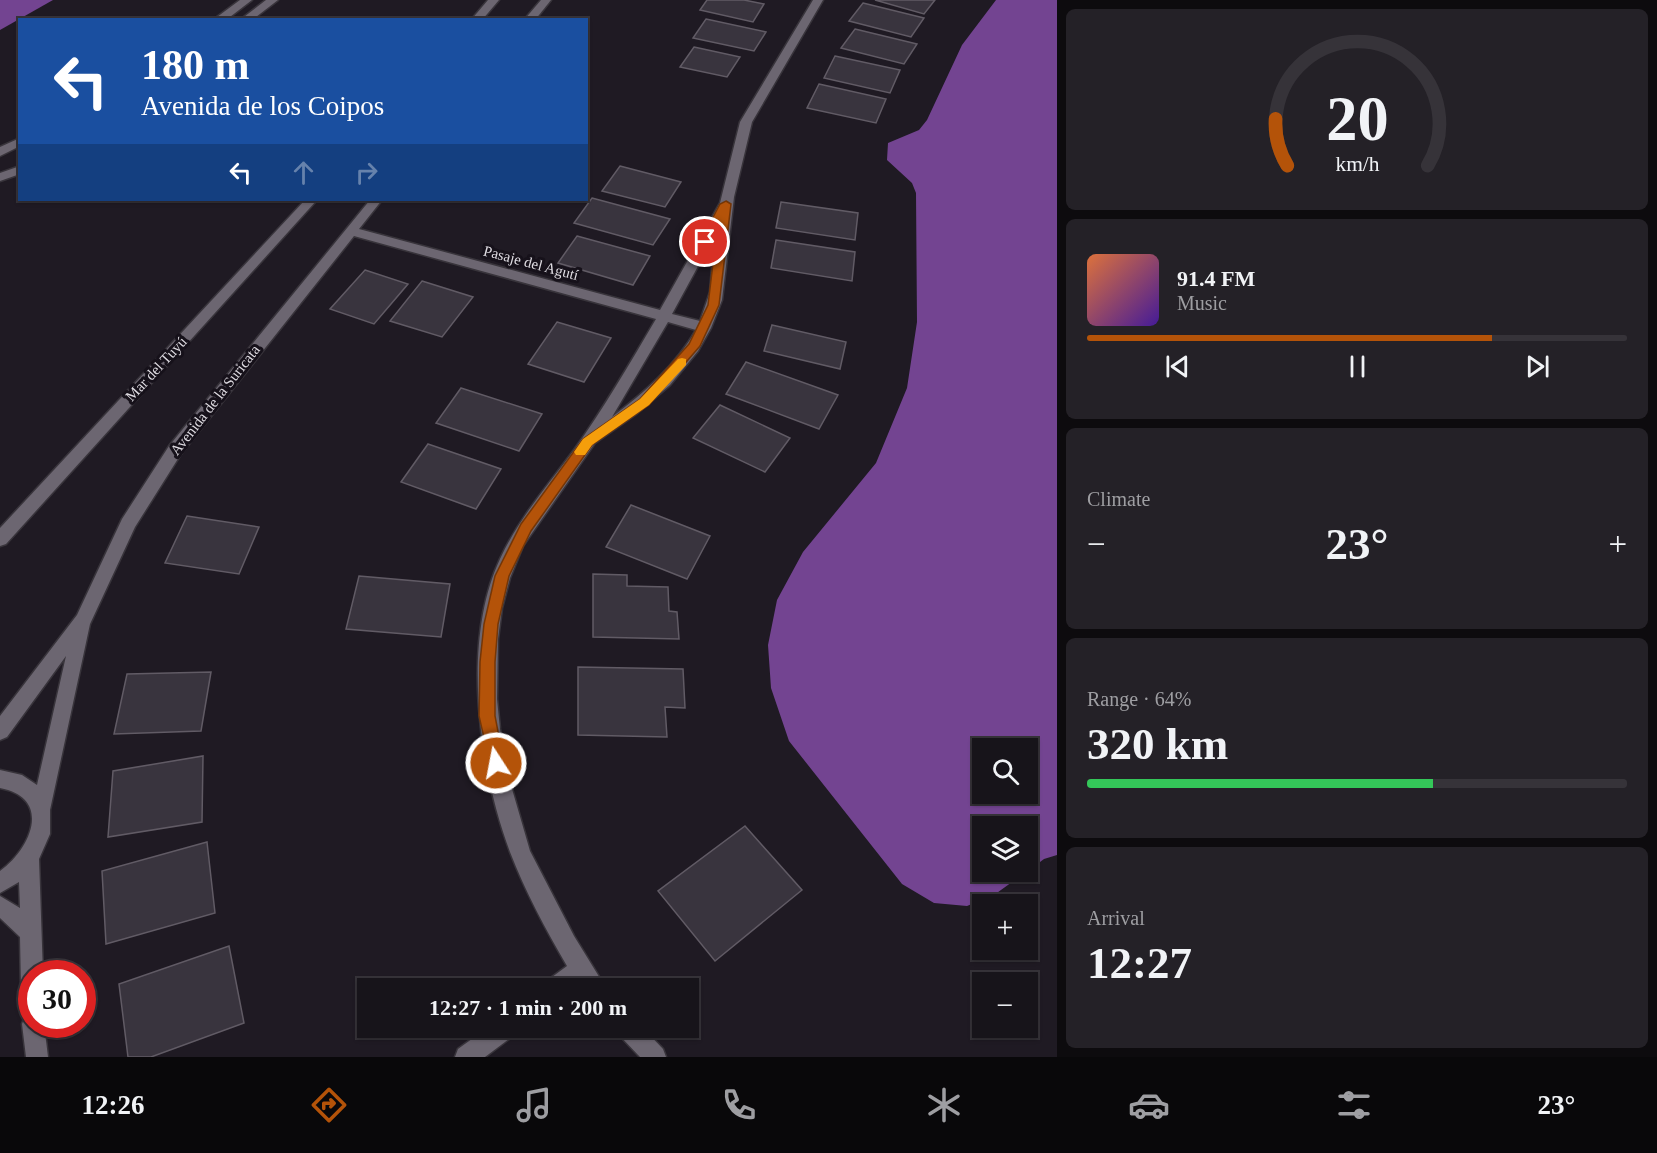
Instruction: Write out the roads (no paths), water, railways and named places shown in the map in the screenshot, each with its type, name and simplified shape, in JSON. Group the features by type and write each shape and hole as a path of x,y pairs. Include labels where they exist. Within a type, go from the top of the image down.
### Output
{"street":[{"path":"221,18 247,0"},
{"path":"247,18 273,0"},
{"path":"478,18 494,0"},
{"path":"531,18 546,0"},
{"path":"587,442 644,402 694,346 704,327 713,305 726,204 746,122 818,0"},
{"path":"0,152 18,142"},
{"name":"Mar del Tuyú","path":"0,539 310,201"},
{"name":"Avenida de la Suricata","path":"0,731 83,620 128,524 174,450 375,201"},
{"path":"587,978 580,970 524,860 501,786 487,716 491,624 502,576 526,528 587,442 665,316 726,204"},
{"name":"Pasaje del Agutí","path":"350,231 704,327"},
{"name":"Avenida de la Suricata","path":"0,884 14,874 28,858 38,841 42,824 41,808 83,620"},
{"path":"0,779 23,784 34,794 41,808"},
{"path":"28,858 31,960"},
{"path":"0,906 30,932"},
{"path":"569,978 580,970"},
{"path":"35,1038 37,1057"},
{"path":"466,1057 492,1038"},
{"path":"637,1038 655,1057"}]}
